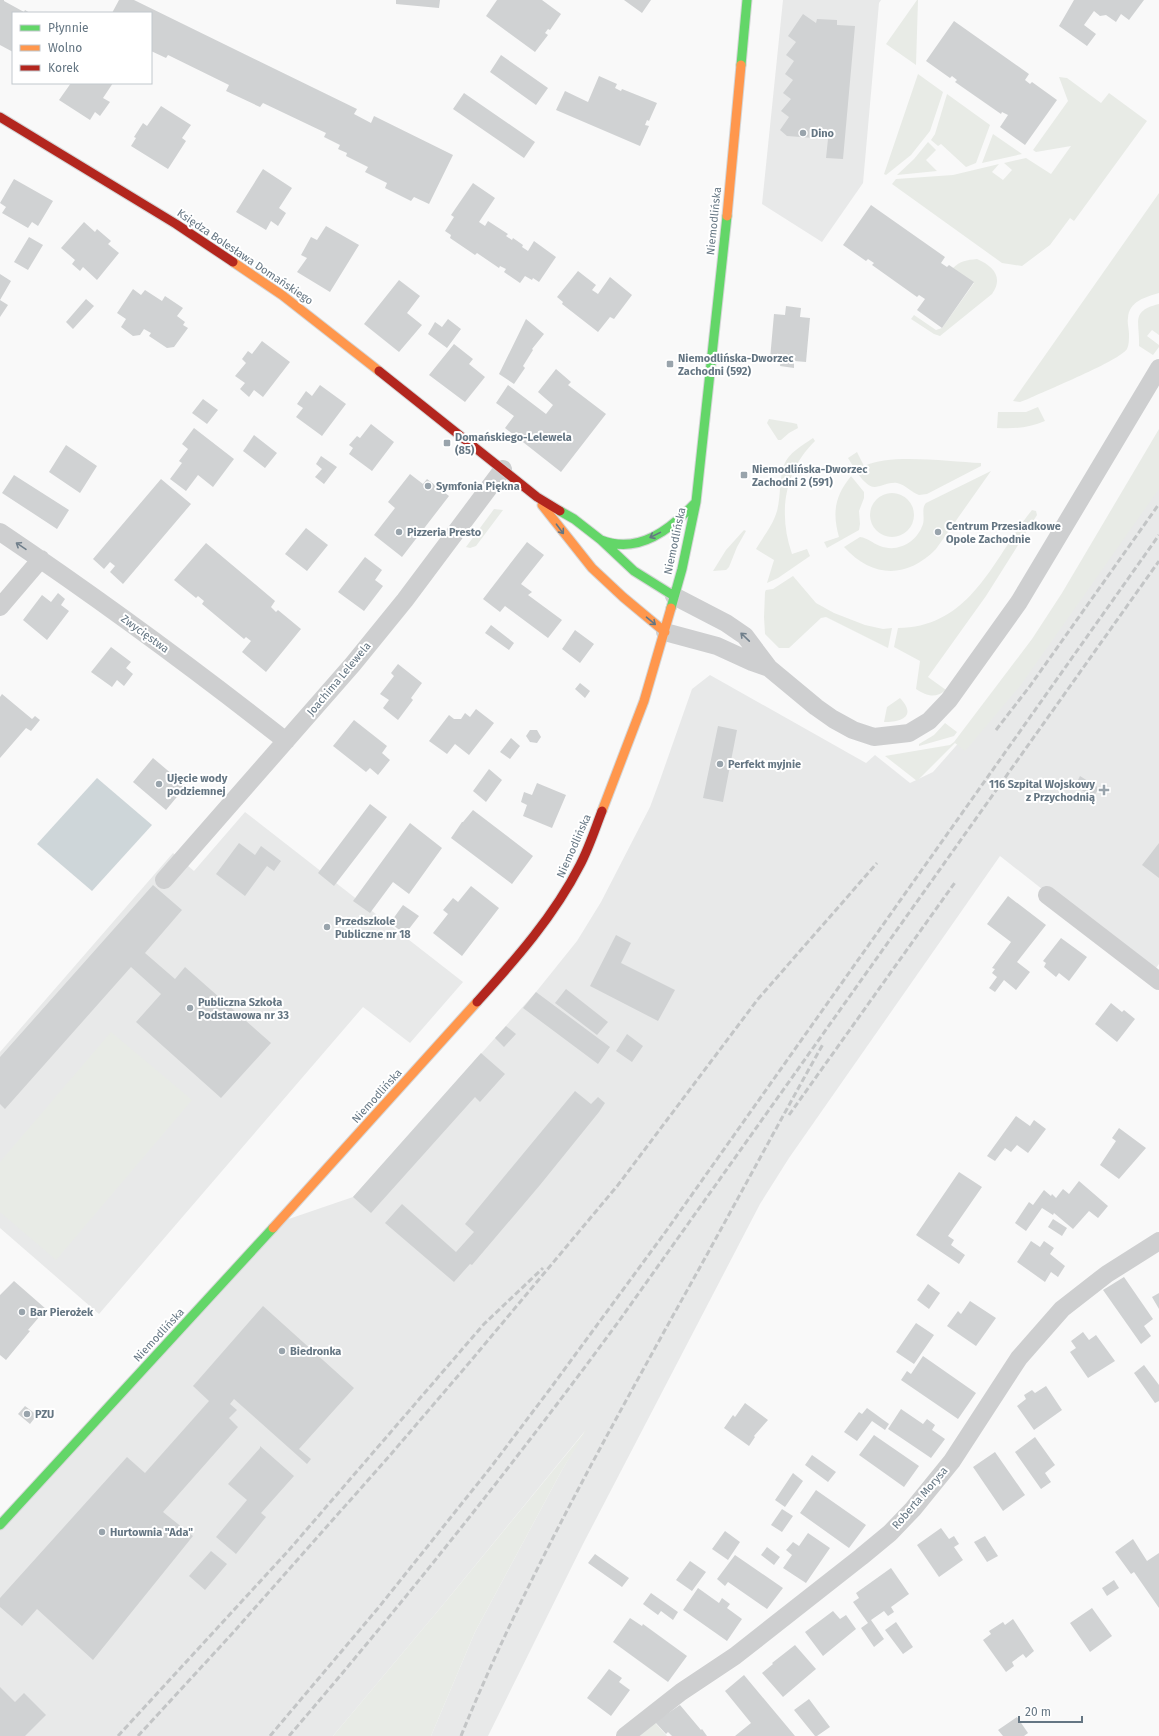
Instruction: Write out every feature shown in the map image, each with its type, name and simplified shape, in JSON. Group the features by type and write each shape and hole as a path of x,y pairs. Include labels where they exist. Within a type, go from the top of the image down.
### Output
{"main road":[{"name":"Niemodlińska","path":"0,1525 400,1089 507,969 554,910 581,864 606,804 644,701 684,562 696,502 747,0"},
{"name":"Księdza Bolesława Domańskiego","path":"0,117 74,160 176,224 282,295 537,497 574,519 601,540 634,571 674,596"},
{"name":"Księdza Bolesława Domańskiego","path":"537,497 580,555 592,568 623,597 665,632"},
{"name":"Księdza Bolesława Domańskiego","path":"601,540 616,545 637,543 672,526 696,502"}],"street":[{"path":"674,596 726,622 745,636 769,668 816,707 833,719 852,730 874,737 909,733 929,721 949,700 1019,602 1159,368"},
{"name":"Joachima Lelewela","path":"164,880 353,664 405,600 503,469"},
{"name":"Zwycięstwa","path":"0,532 41,559 186,663 286,741"},
{"path":"0,607 41,559"},
{"path":"665,632 716,646 769,668"},
{"path":"1047,894 1159,981"},
{"name":"Roberta Morysa","path":"625,1736 681,1692 735,1656 890,1533 913,1509 952,1461 1019,1358 1062,1309 1107,1274 1159,1241"}],"shaded area":[{"path":"783,0 881,0 879,3 863,183 822,242 762,204"},
{"path":"918,0 916,65 886,44"},
{"path":"918,74 943,92 930,131 911,155 886,175 884,174"},
{"path":"1059,77 1067,78 1101,103 1109,93 1147,121 1074,221 1070,218 1050,245 1022,266 1002,263 892,184 896,179 953,175 999,164 992,172 1003,180 1012,170 1004,163 1026,158 1051,174 1071,146 1036,152 1033,150 1068,101"},
{"path":"947,94 990,125 976,163 966,167 941,144 938,146 931,140 935,134"},
{"path":"993,134 1022,154 982,163"},
{"path":"928,142 936,150 926,160 937,171 897,175 914,159"},
{"path":"1159,193 1159,293 1139,301 1131,307 1128,320 1129,344 1127,349 1111,361 1081,376 1020,402 1013,401"},
{"path":"977,259 988,265 997,277 997,282 992,294 940,336 934,334 911,319 914,315 936,330 942,328 974,283 953,268 964,261"},
{"path":"1159,304 1159,335 1152,330 1147,336 1159,345 1153,355 1139,346 1138,319 1144,310"},
{"path":"1038,407 1045,421 1021,428 997,428 998,412 1026,412"},
{"path":"769,419 797,424 798,428 781,440 778,440 767,423"},
{"path":"1159,429 1159,489 1020,686 965,751 955,743 917,781 885,756 950,745 954,742 1032,639 1062,593"},
{"path":"813,438 815,441 796,466 790,479 785,509 785,524 792,554 807,549 810,556 778,578 767,583 774,560 756,549 777,511 781,476 786,461 796,450"},
{"path":"857,452 864,466 889,460 921,459 981,463 981,466 927,494 919,495 897,483 875,487 867,484 848,458"},
{"path":"991,471 936,549 925,559 913,566 902,570 890,571 878,569 866,565 844,547 860,537 887,548 900,547 912,541 923,524 924,507 926,503"},
{"path":"851,476 864,492 864,498 859,511 859,530 827,548 824,542 839,537 836,520 836,505 841,490"},
{"path":"1159,486 1159,964 1151,975 1000,856 789,1158 760,1204 583,1544 488,1736 431,1736 475,1632 562,1470 585,1431 442,1606 333,1736 0,1736 0,1525 277,1223 353,1197 536,992 577,941 601,902 650,807 692,689 710,675 866,763 875,755 910,783 933,772 1007,688"},
{"path":"888,493 896,493 908,499 914,511 914,519 908,531 896,537 888,537 876,531 870,519 870,511 876,499"},
{"path":"494,509 503,510 476,546 470,548 466,547"},
{"path":"1032,510 1036,511 1037,515 986,596 928,677 946,690 938,695 931,696 916,689 920,661 894,647 898,628 923,625 945,616 963,603 978,587"},
{"path":"744,530 746,531 737,547 729,567 726,570 713,571 726,550"},
{"path":"793,576 816,603 834,613 865,625 883,629 892,628 888,648 826,617 821,618 789,648 779,648 765,634 765,592 766,590 773,589"},
{"path":"900,698 907,709 907,714 905,717 896,721 884,722 887,707"},
{"path":"945,723 957,732 954,736 919,746 919,744 934,735"},
{"path":"97,778 152,825 92,891 37,844"},
{"path":"245,812 463,982 410,1043 363,1007 99,1314 0,1228 0,1052 173,853 194,871"},
{"path":"111,1032 192,1100 56,1260 0,1212 0,1162"},
{"path":"588,1428 562,1470 475,1632 431,1736 333,1736 442,1606"},
{"path":"650,1717 667,1736 625,1736"}],"building":[{"path":"0,0 4,0 24,12 12,12 12,51 0,45"},
{"path":"119,0 134,0 357,109 354,114 371,123 374,116 453,155 429,204 414,197 411,201 385,188 387,183 365,172 368,167 346,156 347,153 338,149 340,145 324,137 326,133 263,103 260,107 226,91 229,85 168,55 166,58 152,51 152,12 113,12"},
{"path":"396,0 440,0 439,8 396,4"},
{"path":"497,0 542,0 561,14 550,30 548,29 545,33 548,35 535,52 486,16"},
{"path":"624,0 651,0 642,13"},
{"path":"1074,0 1144,0 1129,20 1121,14 1116,22 1106,15 1100,16 1094,11 1084,25 1096,34 1087,46 1059,26"},
{"path":"803,14 816,23 817,19 837,20 837,25 855,26 843,159 826,158 828,139 787,136 780,130 789,117 781,111 791,99 783,93 793,80 785,74 794,61 786,55 796,42 788,36"},
{"path":"954,21 1029,74 1025,80 1030,84 1032,82 1057,100 1025,145 1000,127 1008,115 1002,112 1001,114 955,82 957,80 952,76 950,78 926,61"},
{"path":"501,55 548,88 536,105 490,72"},
{"path":"599,76 617,84 615,88 621,91 622,89 657,103 649,121 647,120 645,125 649,126 640,146 556,110 565,91 588,102"},
{"path":"70,84 112,84 103,98 110,102 100,116 95,112 90,120 59,100"},
{"path":"464,93 535,142 524,158 453,109"},
{"path":"161,106 191,125 182,138 186,141 168,169 131,146 136,138 134,137 143,123 147,126"},
{"path":"263,169 292,188 279,208 286,213 278,226 271,221 266,230 236,212"},
{"path":"14,179 53,201 38,226 32,222 28,228 2,213 6,207 0,203"},
{"path":"473,183 495,198 479,222 485,226 488,221 508,234 506,236 512,240 513,238 523,245 522,247 528,251 534,241 556,257 539,282 533,278 532,280 525,276 520,283 504,272 506,269 500,266 499,268 477,253 475,255 450,238 451,235 445,231 454,217 451,215"},
{"path":"871,205 945,257 941,263 947,267 949,265 974,282 942,328 917,310 925,299 919,295 917,297 872,265 874,263 868,259 866,261 843,245"},
{"path":"84,222 95,232 97,229 111,241 108,244 119,253 97,280 83,267 80,271 72,264 75,260 61,248"},
{"path":"326,226 359,245 330,292 297,272 307,258 301,255 311,237 317,240"},
{"path":"29,237 43,245 28,270 14,262"},
{"path":"578,271 596,285 592,290 598,294 610,277 632,295 614,319 610,317 598,332 562,304 563,302 557,297"},
{"path":"0,274 11,281 0,300"},
{"path":"399,280 420,296 407,313 422,325 399,352 364,324"},
{"path":"133,289 141,295 145,290 162,301 165,296 183,308 177,316 185,322 183,325 188,328 174,347 167,348 149,336 151,333 144,329 140,335 133,336 121,327 126,319 117,313"},
{"path":"86,299 94,306 73,329 66,322"},
{"path":"0,300 8,305 0,317"},
{"path":"786,306 801,308 800,317 810,318 806,362 794,361 794,368 780,366 781,360 770,359 774,314 785,315"},
{"path":"448,319 461,329 447,348 428,334 435,322 442,327"},
{"path":"526,319 544,334 532,349 533,350 523,366 525,368 514,384 499,374"},
{"path":"262,341 290,362 263,397 254,390 249,397 240,389 245,383 235,376 246,363 242,359 248,351 252,354"},
{"path":"454,344 473,359 469,364 485,377 465,402 429,375"},
{"path":"556,369 571,382 568,385 606,414 561,472 505,428 514,416 496,403 508,385 546,414 553,405 538,392"},
{"path":"320,385 346,404 322,436 296,417 303,408 297,404 306,391 312,396"},
{"path":"203,399 218,410 207,424 192,413"},
{"path":"371,424 394,442 372,471 349,454 353,448 349,445 357,436 360,438"},
{"path":"194,428 234,459 213,487 198,475 186,491 170,479 182,463 179,461 188,449 182,444"},
{"path":"254,435 277,453 265,468 243,451"},
{"path":"66,445 97,466 80,493 49,472"},
{"path":"321,456 337,467 324,484 315,477 322,469 316,464"},
{"path":"410,474 423,484 427,479 449,496 402,557 374,535 395,508 388,502"},
{"path":"14,475 69,510 57,529 2,493"},
{"path":"161,479 191,504 123,584 110,572 115,566 110,562 104,569 93,559"},
{"path":"306,528 328,545 307,571 285,554"},
{"path":"527,542 544,555 521,584 532,592 528,595 562,620 548,638 505,606 500,612 483,599"},
{"path":"206,543 275,601 271,607 276,612 278,610 301,629 266,672 242,652 251,641 246,637 244,639 202,604 204,601 198,596 196,598 174,580"},
{"path":"365,557 382,570 375,580 383,586 364,611 338,592"},
{"path":"58,593 65,599 61,605 69,611 47,640 23,620 42,595 51,602"},
{"path":"491,625 514,643 509,650 485,633"},
{"path":"575,630 594,644 580,663 562,649"},
{"path":"111,647 131,662 126,668 133,674 124,686 117,680 112,687 91,672"},
{"path":"398,664 422,683 411,698 413,700 398,720 383,708 389,700 380,694 394,676 391,673"},
{"path":"580,683 590,691 585,698 575,689"},
{"path":"2,694 32,719 35,716 40,720 31,731 26,728 0,758 0,697"},
{"path":"476,709 494,723 469,755 455,744 447,754 429,741 449,715 454,719 461,719 465,713 470,717"},
{"path":"354,720 387,746 382,753 390,760 378,775 370,768 366,772 333,746"},
{"name":"Perfekt myjnie","path":"718,726 737,730 723,802 703,798"},
{"path":"530,730 537,730 541,737 537,743 530,742 526,736"},
{"path":"511,738 520,746 510,759 500,752"},
{"name":"Ujęcie wody podziemnej","path":"153,758 186,786 166,810 133,782"},
{"path":"489,769 502,780 486,802 473,791"},
{"path":"1080,776 1099,788 1093,797 1075,786"},
{"path":"537,783 566,795 552,828 523,816 527,805 521,802 524,792 532,795"},
{"path":"370,804 387,817 334,886 318,873"},
{"path":"473,810 533,856 512,884 451,838 462,822"},
{"path":"410,823 442,848 409,894 393,882 370,913 353,901"},
{"path":"239,843 255,855 261,846 281,861 274,871 267,866 245,896 216,874"},
{"path":"1159,843 1159,878 1142,865"},
{"name":"Publiczna Szkoła Podstawowa nr 33","path":"153,885 182,910 145,953 175,979 185,967 271,1043 221,1098 136,1022 161,994 131,967 5,1109 0,1104 0,1057"},
{"path":"471,886 499,908 462,956 433,933 448,914 443,910 453,898 458,902"},
{"path":"1008,896 1046,925 1017,962 1030,972 1016,990 1004,980 995,992 989,988 997,977 992,973 995,969 992,968 1011,942 987,924"},
{"path":"403,905 419,916 405,934 390,923"},
{"path":"616,935 631,943 621,963 675,990 658,1021 590,986"},
{"path":"1061,938 1087,957 1069,981 1059,973 1056,977 1044,967 1046,963 1043,961"},
{"path":"566,989 608,1022 597,1035 555,1003"},
{"path":"536,992 610,1047 598,1064 523,1008"},
{"path":"1111,1003 1122,1012 1124,1010 1135,1019 1117,1042 1095,1024"},
{"path":"506,1026 516,1034 504,1047 495,1038"},
{"path":"627,1034 643,1046 632,1062 616,1051"},
{"path":"481,1053 505,1074 480,1102 475,1097 371,1213 353,1197"},
{"path":"575,1091 591,1104 598,1097 605,1103 540,1185 472,1265 470,1264 454,1282 385,1223 402,1204 456,1252 474,1232 465,1224"},
{"path":"1016,1116 1030,1126 1034,1120 1046,1129 1028,1153 1017,1145 1011,1152 1005,1148 995,1161 987,1156"},
{"path":"1119,1128 1146,1148 1119,1179 1100,1165 1116,1141 1112,1138"},
{"path":"959,1172 982,1187 948,1236 954,1240 951,1245 965,1255 959,1264 916,1235"},
{"path":"1079,1181 1108,1206 1098,1218 1089,1211 1073,1229 1054,1213 1053,1215 1042,1208 1026,1231 1015,1223 1029,1202 1033,1205 1044,1190 1056,1198 1063,1189 1069,1194"},
{"path":"1053,1219 1067,1228 1062,1236 1048,1227"},
{"path":"1031,1241 1040,1247 1044,1241 1054,1248 1050,1254 1065,1266 1058,1277 1051,1272 1045,1282 1017,1262"},
{"path":"1124,1277 1153,1319 1144,1326 1151,1336 1141,1344 1103,1290"},
{"name":"Bar Pierożek","path":"14,1281 46,1309 28,1330 30,1331 6,1360 0,1355 0,1295"},
{"path":"928,1284 940,1293 929,1309 917,1300"},
{"path":"1159,1293 1159,1309 1152,1297"},
{"path":"970,1301 996,1318 976,1346 947,1326 958,1311 961,1314"},
{"path":"263,1306 354,1388 299,1449 311,1459 307,1464 234,1399 230,1404 237,1410 229,1418 238,1427 163,1512 193,1536 93,1660 37,1609 22,1626 0,1607 0,1598 127,1457 145,1473 209,1401 193,1386"},
{"path":"916,1323 934,1335 914,1364 896,1352"},
{"path":"1083,1332 1089,1340 1096,1335 1115,1361 1088,1378 1070,1352 1076,1348 1071,1341"},
{"path":"923,1356 976,1393 958,1419 901,1380 907,1371 911,1374"},
{"path":"1144,1365 1159,1385 1159,1401 1155,1403 1134,1373"},
{"path":"1046,1386 1062,1410 1034,1430 1017,1406 1026,1399 1024,1395 1032,1390 1035,1393"},
{"path":"745,1403 768,1420 754,1436 755,1437 749,1446 724,1428 733,1415 735,1417"},
{"name":"PZU","path":"25,1406 37,1415 30,1424 18,1414"},
{"path":"867,1408 889,1424 885,1430 872,1421 857,1441 844,1432 859,1412 862,1414"},
{"path":"901,1409 923,1424 927,1419 935,1425 932,1430 945,1439 931,1458 888,1429"},
{"path":"874,1435 919,1466 904,1487 859,1455"},
{"path":"1035,1437 1055,1465 1045,1473 1051,1482 1041,1489 1015,1452"},
{"path":"260,1446 294,1476 261,1513 266,1517 236,1554 216,1537 247,1500 228,1484 260,1448"},
{"path":"995,1452 1025,1495 1003,1511 973,1467"},
{"path":"812,1455 836,1472 828,1482 805,1465"},
{"path":"793,1473 803,1481 785,1507 775,1500"},
{"path":"816,1490 866,1525 849,1548 800,1513"},
{"path":"782,1509 793,1516 782,1532 771,1525"},
{"path":"941,1528 949,1539 954,1536 959,1544 954,1547 963,1560 939,1577 917,1545"},
{"path":"725,1531 740,1542 728,1560 712,1549"},
{"path":"808,1533 830,1548 806,1583 783,1568 792,1555 786,1550 793,1542 799,1546"},
{"path":"985,1536 998,1556 987,1562 974,1542"},
{"path":"1133,1539 1147,1561 1159,1553 1159,1608 1134,1572 1131,1574 1115,1552"},
{"path":"767,1547 780,1557 774,1565 761,1555"},
{"path":"211,1551 227,1564 205,1590 189,1576"},
{"path":"595,1554 629,1578 622,1587 588,1563"},
{"path":"735,1555 783,1588 767,1609 728,1582 725,1586 717,1579"},
{"path":"690,1561 706,1572 692,1591 676,1580"},
{"path":"891,1568 909,1594 891,1607 894,1612 888,1616 884,1611 871,1620 884,1639 874,1647 861,1628 868,1623 853,1602 859,1598 856,1593"},
{"path":"1114,1580 1119,1588 1107,1596 1102,1588"},
{"path":"698,1588 719,1603 722,1598 730,1604 727,1608 742,1619 727,1641 683,1610"},
{"path":"651,1593 678,1612 673,1620 661,1611 658,1615 643,1604"},
{"path":"1092,1608 1112,1636 1090,1652 1070,1623"},
{"path":"833,1611 840,1619 846,1615 856,1629 823,1656 805,1632"},
{"path":"630,1618 642,1626 643,1624 687,1656 668,1682 613,1642"},
{"path":"1013,1619 1034,1651 1026,1658 1023,1654 1012,1662 1014,1666 1006,1672 983,1640 991,1634 989,1631 1003,1622 1005,1625"},
{"path":"896,1622 913,1647 903,1654 885,1630"},
{"path":"795,1645 816,1669 783,1697 762,1673"},
{"path":"609,1669 622,1678 619,1682 630,1690 611,1716 587,1698"},
{"path":"744,1675 795,1736 735,1736 751,1723 725,1691"},
{"path":"0,1687 15,1702 24,1693 46,1715 25,1736 0,1736"},
{"path":"809,1699 830,1727 817,1736 815,1736 794,1710"},
{"path":"680,1705 707,1736 672,1736 668,1732 666,1734 655,1722"},
{"path":"1017,1717 1028,1733 1024,1736 1003,1736 998,1730"}],"railway":[{"path":"996,730 1030,686 1159,504"},
{"path":"270,1736 379,1607 491,1467 550,1389 664,1234 1159,535"},
{"path":"289,1736 332,1686 458,1532 619,1321 1159,561"},
{"path":"138,1736 230,1636 392,1453 469,1363 618,1185 758,999 877,863"},
{"path":"789,1115 956,881"},
{"path":"461,1736 509,1627 589,1468 823,1044"},
{"path":"118,1736 289,1550 484,1324 543,1268"}],"traffic: fast":[{"path":"741,65 747,0"},
{"path":"671,608 682,569 696,502 727,216"},
{"path":"601,540 615,544 641,542 665,530 696,502"},
{"path":"560,511 574,519 601,540 634,571 674,596"},
{"path":"0,1525 273,1228"}],"traffic: slow":[{"path":"727,216 741,65"},
{"path":"233,262 282,295 379,371"},
{"path":"542,505 592,568 623,597 665,632"},
{"path":"602,811 644,701 671,608"},
{"path":"273,1228 477,1002"}],"traffic: jam":[{"path":"0,117 176,224 233,262"},
{"path":"379,371 537,497 560,511"},
{"path":"477,1002 520,953 570,884 583,859 602,811"}],"place":[{"name":"Dino","path":"803,133"},
{"name":"Niemodlińska-Dworzec Zachodni (592)","path":"670,364"},
{"name":"Domańskiego-Lelewela (85)","path":"447,443"},
{"name":"Niemodlińska-Dworzec Zachodni 2 (591)","path":"744,475"},
{"name":"Symfonia Piękna","path":"428,486"},
{"name":"Pizzeria Presto","path":"399,532"},
{"name":"Centrum Przesiadkowe Opole Zachodnie","path":"938,532"},
{"name":"Perfekt myjnie","path":"720,764"},
{"name":"Ujęcie wody podziemnej","path":"159,784"},
{"name":"116 Szpital Wojskowy z Przychodnią","path":"1104,790"},
{"name":"Przedszkole Publiczne nr 18","path":"327,927"},
{"name":"Publiczna Szkoła Podstawowa nr 33","path":"190,1008"},
{"name":"Bar Pierożek","path":"22,1312"},
{"name":"Biedronka","path":"282,1351"},
{"name":"PZU","path":"27,1414"},
{"name":"Hurtownia \"Ada\"","path":"102,1532"}]}
